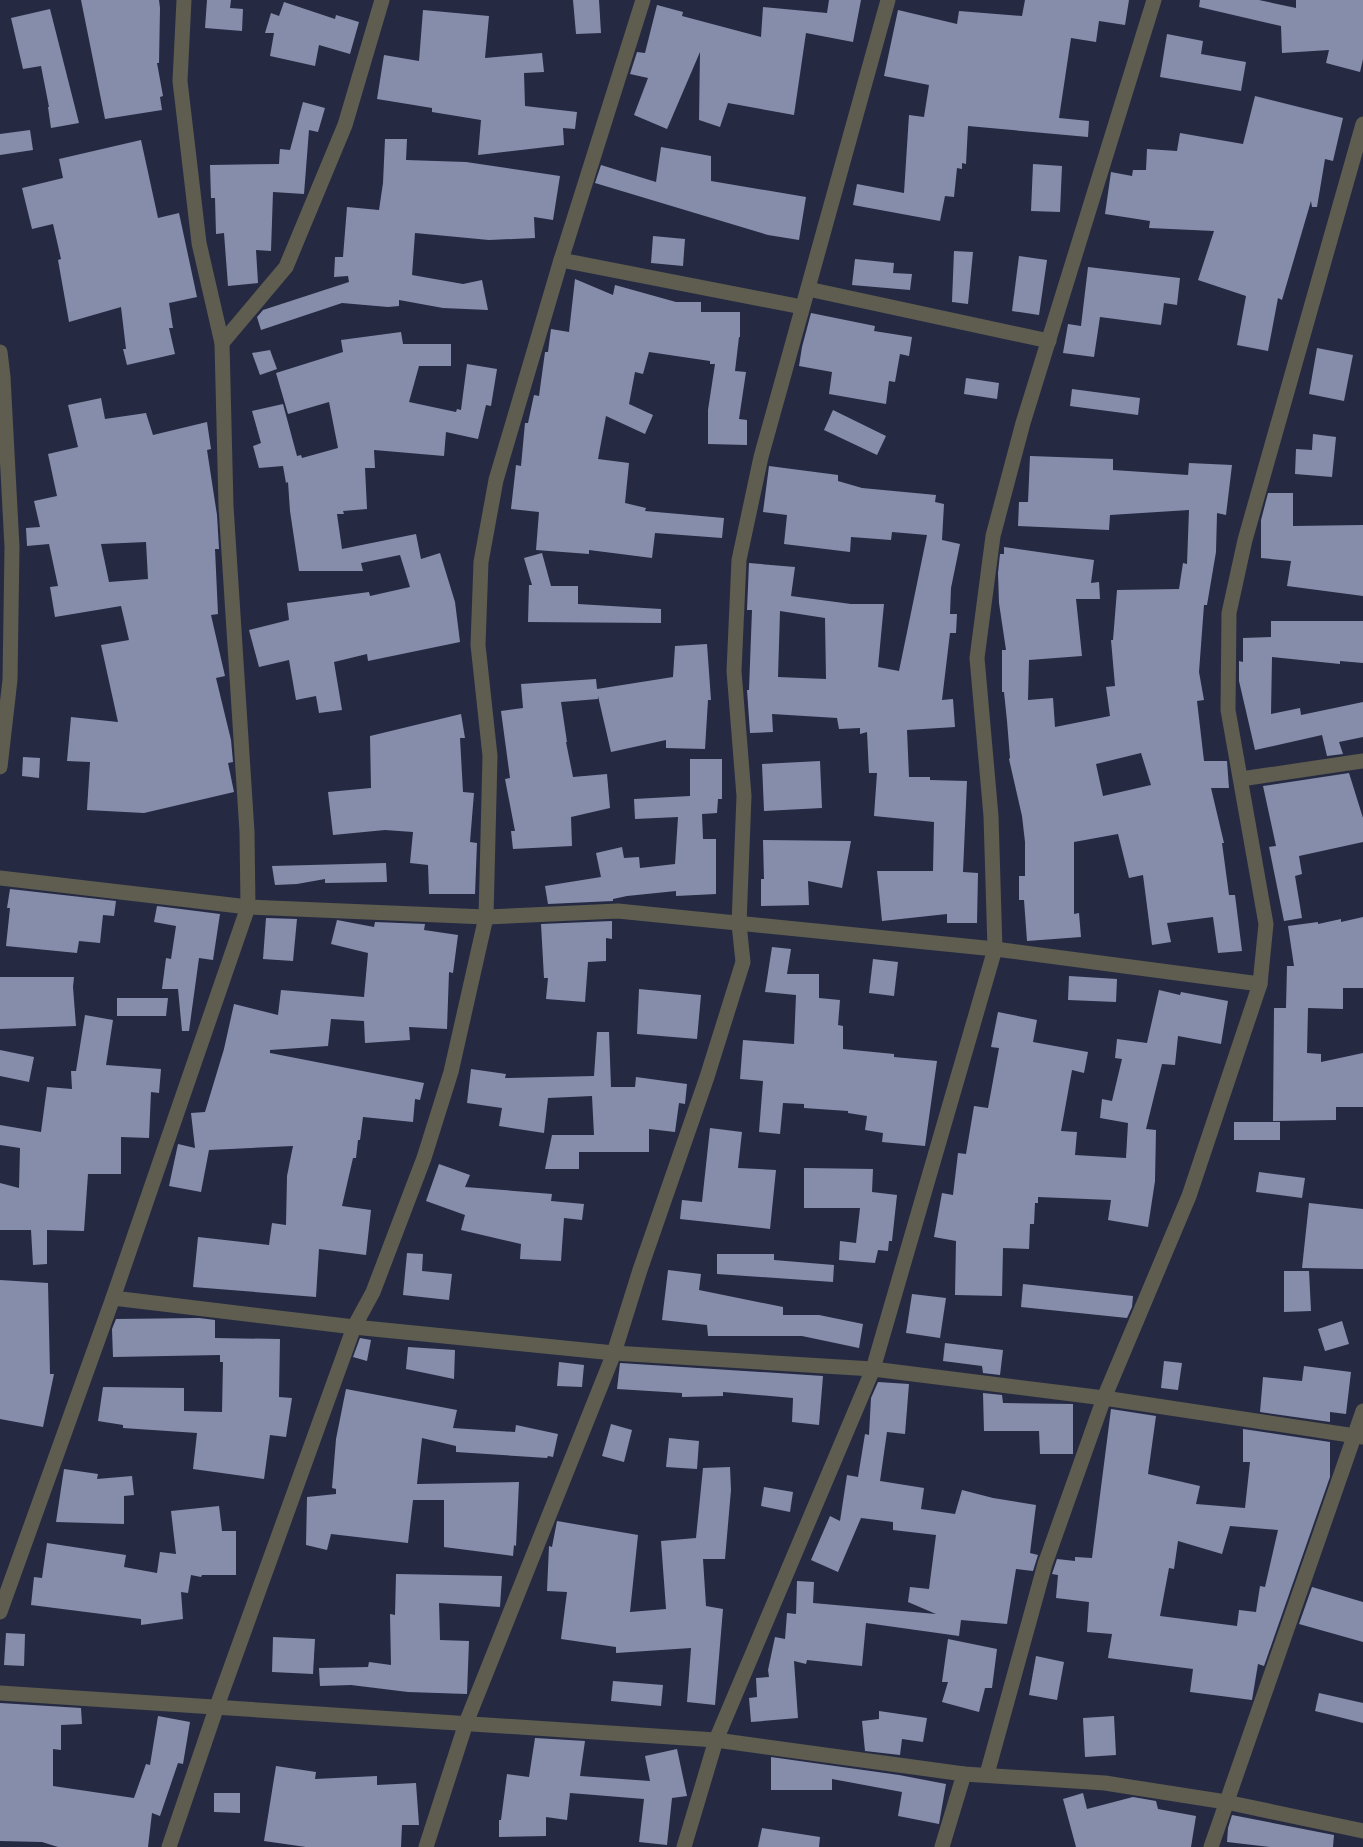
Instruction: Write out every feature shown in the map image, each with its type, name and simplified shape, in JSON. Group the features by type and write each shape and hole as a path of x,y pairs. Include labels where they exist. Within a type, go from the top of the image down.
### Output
{"street":[{"path":"0,1612 113,1298 248,907 246,820 226,506 222,343 199,243 180,81 184,0"},
{"path":"222,343 286,267 345,125 382,0"},
{"path":"169,1847 217,1706 354,1327 373,1292 424,1158 451,1072 486,917 490,756 478,645 481,562 496,480 561,260 643,0"},
{"path":"426,1847 466,1723 614,1353 640,1270 707,1077 743,962 739,924 744,796 734,671 739,560 761,457 888,0"},
{"path":"684,1847 716,1740 873,1369 995,949 991,816 977,658 993,536 1023,423 1154,0"},
{"path":"987,1774 1045,1564 1104,1398 1189,1196 1260,984 1266,924 1228,710 1229,614 1245,540 1363,124"},
{"path":"561,260 802,307"},
{"path":"808,290 1049,341"},
{"path":"0,352 12,547 10,680 0,767"},
{"path":"1241,779 1363,761"},
{"path":"0,878 248,907 486,917 618,911 995,949 1260,984"},
{"path":"113,1298 354,1327 614,1353 873,1369 1104,1398 1359,1436"},
{"path":"1211,1847 1359,1436 1363,1411"},
{"path":"0,1693 716,1740 964,1774 1105,1783 1226,1802 1363,1831"},
{"path":"942,1847 964,1774"}],"building":[{"path":"81,0 159,0 159,63 157,63 163,96 160,97 162,110 105,119"},
{"path":"207,0 231,0 230,8 243,9 242,31 205,28"},
{"path":"573,0 599,0 601,33 576,34"},
{"path":"829,0 861,0 853,42 806,33 794,115 728,103 720,127 699,120 700,52 667,129 634,115 648,78 630,74 637,52 645,53 657,5 683,12 682,16 761,37 763,7 827,13"},
{"path":"1025,0 1129,0 1125,25 1099,21 1096,42 1071,38 1059,118 1089,121 1088,137 968,126 966,164 962,163 962,169 957,168 954,197 945,196 940,221 853,205 857,184 904,193 909,115 924,117 929,85 884,76 898,10 957,24 959,11 1022,16"},
{"path":"1200,0 1259,0 1296,8 1296,0 1363,0 1363,59 1360,72 1326,63 1329,50 1282,53 1281,26 1199,7"},
{"path":"284,2 335,19 336,15 359,22 350,54 319,45 315,66 270,56 274,33 265,33 271,13 279,16"},
{"path":"50,9 79,123 51,128 41,66 23,69 11,18"},
{"path":"423,10 489,16 485,58 542,53 544,72 524,73 525,106 577,112 575,129 563,128 564,145 478,155 481,120 432,112 432,108 377,99 384,55 419,61"},
{"path":"1167,34 1203,41 1201,54 1246,62 1241,91 1160,77"},
{"path":"1255,96 1343,118 1333,161 1325,159 1317,207 1312,207 1311,201 1282,300 1278,298 1268,351 1237,345 1246,296 1198,280 1214,231 1149,228 1150,221 1105,214 1111,172 1132,176 1133,170 1146,170 1147,149 1177,151 1180,133 1243,144"},
{"path":"303,102 325,108 318,132 309,130 304,194 273,192 271,251 256,250 258,283 228,286 224,233 216,234 215,198 211,198 210,165 279,164 280,149 290,150"},
{"path":"30,130 33,150 0,155 0,134"},
{"path":"385,139 407,139 406,160 466,162 560,176 553,220 534,217 535,238 489,240 415,233 412,275 463,284 482,280 488,310 443,308 399,300 399,306 388,307 342,303 261,330 257,317 263,310 349,282 348,276 334,277 335,257 343,257 347,207 379,210"},
{"path":"141,140 158,218 179,213 197,297 169,303 173,328 169,328 175,354 127,365 123,349 126,349 121,307 69,322 58,260 61,259 53,224 32,229 22,188 63,178 59,159"},
{"path":"661,147 711,156 711,181 806,197 799,240 768,235 595,183 601,165 656,182"},
{"path":"1033,164 1062,166 1060,212 1031,211"},
{"path":"653,236 685,239 683,266 651,263"},
{"path":"954,251 973,252 968,304 952,302"},
{"path":"1019,256 1047,260 1039,315 1012,311"},
{"path":"855,259 894,263 893,273 912,274 910,290 852,285"},
{"path":"1088,267 1180,278 1177,305 1164,303 1161,325 1100,317 1094,357 1063,353 1068,324 1081,326"},
{"path":"575,279 613,295 615,285 676,302 701,302 701,312 740,312 740,337 735,371 746,372 739,419 747,420 747,445 708,444 708,410 715,364 710,364 710,361 649,352 643,374 635,372 629,404 653,415 645,434 606,416 598,459 629,463 625,503 646,508 645,511 724,518 722,538 655,533 652,558 589,550 589,554 536,550 539,512 511,509 516,465 521,466 525,423 528,423 534,395 539,396 545,352 548,352 551,329 569,332"},
{"path":"811,313 875,326 874,331 912,337 909,356 900,354 895,382 889,381 886,404 829,394 832,372 799,366"},
{"path":"401,332 403,344 451,344 451,366 419,366 409,402 456,412 457,409 461,410 467,364 497,369 491,406 486,405 478,439 446,432 444,456 374,450 375,468 365,468 367,509 343,511 344,514 337,514 342,549 416,534 421,559 440,553 455,602 460,642 368,661 367,654 334,662 342,710 319,713 316,696 296,700 289,660 259,667 249,630 289,620 287,603 369,592 370,596 410,587 400,555 361,563 363,571 299,571 288,482 286,483 283,466 259,468 253,446 261,443 252,411 283,404 297,456 301,455 302,458 338,448 329,402 288,414 276,373 343,352 341,340"},
{"path":"1317,348 1353,355 1344,401 1309,394"},
{"path":"270,350 277,369 260,375 252,353"},
{"path":"966,378 999,383 997,399 964,394"},
{"path":"1072,389 1140,398 1138,415 1070,406"},
{"path":"101,398 105,419 146,413 153,435 207,422 211,449 207,450 217,515 219,549 215,549 218,614 211,615 225,676 216,678 231,740 233,762 228,763 234,792 144,813 87,810 90,762 67,761 71,717 118,722 101,645 129,640 121,606 55,617 50,587 58,586 49,544 27,546 26,528 40,527 34,501 57,496 48,454 78,447 68,405","holes":["146,542 148,579 109,582 101,544"]},
{"path":"833,410 886,436 877,455 824,430"},
{"path":"1313,434 1336,437 1332,477 1295,474 1296,449 1312,450"},
{"path":"1030,456 1113,459 1113,470 1188,475 1189,463 1232,465 1226,515 1217,513 1216,552 1207,605 1204,605 1199,672 1204,700 1197,701 1204,761 1227,761 1229,788 1211,788 1224,843 1222,843 1229,895 1235,895 1242,951 1218,953 1213,917 1167,923 1171,942 1152,945 1143,875 1129,878 1118,834 1074,842 1074,914 1079,913 1081,937 1027,941 1024,900 1019,900 1019,876 1025,876 1025,842 1022,816 1009,759 1004,692 1002,692 1002,650 1006,650 999,603 1000,554 1004,554 1004,547 1094,560 1091,583 1099,582 1100,599 1076,599 1082,656 1029,660 1028,700 1053,698 1055,727 1110,716 1106,687 1115,686 1111,640 1113,640 1117,590 1179,589 1183,563 1187,564 1189,510 1110,515 1109,530 1018,526 1019,502 1028,502","holes":["1141,753 1151,785 1103,796 1096,764"]},
{"path":"769,466 838,475 838,481 862,488 936,495 935,502 944,504 942,540 960,544 951,588 950,614 957,614 956,633 950,633 942,700 953,699 955,727 907,730 909,777 967,781 963,872 978,873 977,923 947,923 947,914 882,921 877,871 933,871 934,822 874,816 877,773 869,773 867,732 860,734 860,728 839,729 837,718 772,714 773,732 750,733 747,690 749,690 752,610 747,610 749,563 795,567 791,596 851,604 884,604 878,667 899,671 927,535 892,532 891,540 851,537 850,552 784,544 787,515 763,512","holes":["780,611 825,618 826,679 778,677"]},
{"path":"1268,493 1293,493 1293,526 1363,525 1363,596 1287,586 1291,561 1261,558 1261,520"},
{"path":"542,553 551,586 578,586 578,604 661,609 661,623 528,622 529,585 532,585 524,558"},
{"path":"1271,621 1363,621 1363,663 1340,661 1340,664 1272,657 1271,714 1300,708 1301,715 1363,702 1363,737 1339,742 1343,754 1327,756 1322,735 1255,750 1239,681 1239,661 1243,662 1243,638 1271,637"},
{"path":"707,644 711,700 708,700 705,749 666,748 666,740 611,752 598,696 598,699 561,702 573,777 607,774 610,808 571,817 572,846 513,849 511,831 515,831 505,779 510,778 501,711 523,708 521,684 596,679 597,689 673,677 675,646"},
{"path":"461,714 465,738 460,738 463,792 474,793 470,842 477,843 475,894 429,894 428,865 410,863 413,832 385,830 333,835 328,792 371,788 370,736"},
{"path":"23,757 40,758 39,778 22,776"},
{"path":"690,759 722,759 722,799 718,799 717,813 702,814 703,839 716,839 716,894 676,896 676,891 627,896 613,899 613,901 548,904 545,886 601,877 596,853 622,847 624,858 639,857 640,868 675,864 678,817 635,819 634,799 690,796"},
{"path":"820,761 822,808 764,811 762,764"},
{"path":"1349,773 1363,818 1363,842 1299,856 1302,874 1295,876 1302,918 1284,921 1269,847 1276,846 1263,786"},
{"path":"763,840 851,841 842,888 808,881 809,905 761,906 761,879 764,879"},
{"path":"386,863 387,882 325,883 325,879 275,885 272,866"},
{"path":"10,889 116,901 114,916 103,915 100,943 79,941 77,953 6,946"},
{"path":"157,906 220,914 213,960 199,958 189,1031 182,1031 178,989 162,989 166,958 171,959 176,926 154,922"},
{"path":"1363,917 1363,988 1343,988 1343,1009 1308,1008 1307,1053 1321,1054 1321,1062 1363,1053 1363,1107 1336,1107 1336,1120 1273,1121 1274,1008 1286,1008 1287,966 1294,966 1288,926 1318,922 1318,924 1341,919 1341,922"},
{"path":"266,918 297,919 293,961 263,959"},
{"path":"337,920 374,927 375,922 425,924 424,930 458,935 453,973 449,972 447,1029 409,1027 410,1040 365,1043 364,1021 331,1019 328,1046 270,1050 270,1053 424,1083 420,1100 415,1099 413,1122 363,1117 356,1158 353,1158 342,1206 371,1210 366,1255 319,1249 316,1297 193,1287 198,1237 269,1245 272,1223 286,1225 287,1176 293,1146 209,1150 201,1192 169,1186 178,1144 195,1148 191,1113 205,1112 224,1049 234,1004 278,1015 281,990 364,997 368,953 331,944"},
{"path":"612,921 612,939 606,938 606,961 588,962 585,1002 546,999 548,978 544,978 541,924"},
{"path":"772,947 791,949 787,974 819,974 819,998 840,1000 838,1025 843,1026 843,1049 937,1061 925,1146 882,1142 883,1133 865,1130 867,1116 848,1113 848,1111 804,1108 804,1104 783,1103 780,1134 759,1132 763,1081 740,1079 743,1040 794,1044 796,995 765,992"},
{"path":"873,959 898,962 894,996 869,993"},
{"path":"1069,976 1117,979 1116,1002 1068,1000"},
{"path":"0,977 74,977 76,1026 0,1029"},
{"path":"639,989 701,995 697,1039 637,1034"},
{"path":"1159,990 1228,1001 1221,1044 1178,1036 1175,1065 1162,1064 1146,1129 1156,1130 1155,1181 1148,1227 1108,1220 1111,1200 1038,1197 1038,1203 1035,1203 1034,1224 1030,1224 1029,1249 1003,1248 1002,1296 955,1295 956,1241 934,1237 942,1193 953,1195 958,1153 966,1154 974,1106 988,1108 999,1048 991,1047 998,1012 1037,1020 1033,1042 1088,1052 1084,1073 1072,1070 1061,1131 1077,1132 1075,1155 1126,1158 1128,1123 1100,1118 1102,1099 1112,1101 1122,1059 1115,1058 1117,1039 1147,1043"},
{"path":"117,998 168,998 166,1016 117,1016"},
{"path":"85,1015 113,1020 106,1065 161,1069 159,1093 151,1092 149,1138 121,1137 121,1174 88,1174 84,1231 47,1230 47,1264 33,1265 31,1230 0,1230 0,1183 19,1188 20,1148 0,1145 0,1125 41,1132 47,1087 72,1089 71,1071 76,1071"},
{"path":"597,1032 609,1032 611,1087 635,1087 636,1077 687,1084 685,1104 679,1103 675,1132 649,1129 649,1152 579,1152 579,1169 545,1169 552,1135 594,1135 592,1096 548,1098 544,1133 499,1126 502,1108 467,1103 471,1069 506,1074 505,1078 594,1076"},
{"path":"0,1050 34,1057 29,1082 0,1076"},
{"path":"1234,1122 1280,1122 1280,1140 1234,1140"},
{"path":"710,1128 742,1132 738,1168 776,1170 770,1229 680,1219 682,1200 702,1202"},
{"path":"439,1164 470,1175 465,1187 552,1194 551,1201 584,1204 582,1220 564,1218 561,1261 520,1259 521,1244 461,1230 465,1215 426,1201"},
{"path":"804,1168 873,1169 872,1192 897,1195 892,1241 889,1241 888,1251 878,1250 875,1263 839,1260 840,1241 856,1243 860,1208 804,1208"},
{"path":"1259,1172 1305,1178 1302,1198 1256,1192"},
{"path":"1309,1203 1363,1209 1363,1269 1302,1268"},
{"path":"407,1253 423,1254 422,1271 452,1274 449,1300 403,1295"},
{"path":"717,1254 774,1254 774,1260 834,1265 833,1282 717,1274"},
{"path":"668,1270 701,1274 699,1290 783,1307 783,1315 819,1315 863,1324 859,1348 802,1336 708,1336 707,1325 662,1320"},
{"path":"1284,1271 1309,1271 1311,1311 1284,1312"},
{"path":"0,1280 48,1283 50,1374 54,1374 43,1427 0,1419"},
{"path":"1023,1284 1133,1296 1132,1307 1127,1318 1021,1307"},
{"path":"912,1294 946,1298 940,1338 906,1333"},
{"path":"199,1318 215,1320 215,1338 280,1339 279,1397 292,1398 286,1437 270,1435 264,1479 193,1469 197,1433 123,1428 123,1425 98,1421 103,1387 184,1388 184,1411 222,1412 223,1362 220,1362 220,1355 113,1357 112,1329 116,1319"},
{"path":"1342,1321 1349,1344 1325,1351 1318,1329"},
{"path":"360,1338 371,1340 367,1361 353,1357"},
{"path":"945,1343 1003,1350 1000,1375 983,1373 982,1366 943,1361"},
{"path":"408,1347 455,1350 454,1379 406,1369"},
{"path":"1164,1361 1182,1363 1178,1390 1161,1388"},
{"path":"559,1362 584,1365 582,1387 557,1386"},
{"path":"620,1363 823,1376 819,1425 792,1422 793,1398 723,1392 723,1396 682,1397 682,1393 617,1389"},
{"path":"1304,1366 1351,1372 1346,1414 1330,1412 1330,1422 1260,1412 1263,1377 1302,1381"},
{"path":"878,1382 909,1384 905,1434 887,1432 880,1481 924,1488 921,1509 955,1514 962,1490 1036,1505 1030,1553 1038,1555 1033,1571 1016,1569 1007,1624 961,1620 959,1636 866,1623 862,1666 807,1660 806,1664 794,1661 798,1718 751,1722 749,1698 757,1697 756,1678 769,1677 768,1670 775,1637 785,1639 787,1613 796,1614 797,1581 814,1582 813,1603 936,1614 908,1602 910,1587 929,1589 936,1535 893,1530 893,1522 861,1518 838,1572 811,1560 830,1516 840,1521 847,1475 858,1477 865,1434 869,1435 871,1398"},
{"path":"346,1389 457,1410 453,1428 515,1432 516,1425 558,1434 553,1457 548,1456 547,1458 456,1452 456,1446 422,1438 417,1484 519,1482 516,1546 514,1545 513,1556 444,1547 444,1500 413,1500 408,1543 331,1534 327,1550 306,1545 307,1497 336,1494 336,1489 332,1488 336,1439"},
{"path":"983,1393 1002,1395 1003,1403 1073,1404 1073,1454 1040,1454 1039,1431 984,1431"},
{"path":"1111,1409 1156,1416 1148,1474 1200,1486 1196,1504 1245,1508 1250,1462 1243,1462 1243,1429 1330,1442 1330,1477 1264,1666 1258,1664 1252,1700 1190,1692 1193,1669 1108,1658 1112,1634 1087,1632 1089,1602 1056,1598 1058,1575 1052,1574 1057,1559 1075,1561 1075,1557 1092,1558","holes":["1230,1526 1278,1530 1265,1587 1260,1586 1256,1612 1239,1610 1237,1626 1160,1616 1169,1568 1174,1569 1178,1541 1222,1554"]},
{"path":"611,1424 632,1430 624,1462 602,1456"},
{"path":"669,1438 699,1441 697,1469 666,1467"},
{"path":"730,1467 731,1490 725,1559 703,1559 706,1606 723,1609 715,1705 687,1702 691,1648 616,1653 616,1647 561,1639 567,1592 547,1591 549,1546 552,1547 557,1521 638,1535 630,1612 666,1609 661,1541 696,1538 703,1468"},
{"path":"64,1469 98,1474 97,1479 132,1476 134,1495 124,1496 124,1524 56,1522"},
{"path":"764,1487 793,1492 790,1512 761,1506"},
{"path":"219,1506 222,1531 236,1531 236,1575 202,1575 201,1577 191,1575 188,1593 181,1592 183,1619 141,1625 141,1619 31,1605 34,1577 42,1578 47,1543 126,1555 124,1567 157,1573 160,1552 176,1554 171,1511"},
{"path":"396,1574 502,1576 500,1607 439,1603 440,1640 469,1641 467,1694 408,1692 351,1685 320,1686 319,1668 368,1667 369,1662 391,1665 390,1614 395,1615"},
{"path":"1312,1587 1363,1602 1363,1642 1299,1624"},
{"path":"6,1633 25,1634 24,1666 4,1665"},
{"path":"273,1637 315,1639 313,1674 272,1672"},
{"path":"948,1639 997,1649 992,1688 985,1688 979,1712 942,1702 948,1682 942,1682"},
{"path":"1036,1656 1064,1662 1057,1700 1029,1695"},
{"path":"613,1681 663,1685 661,1706 611,1701"},
{"path":"1319,1693 1363,1703 1363,1723 1315,1711"},
{"path":"0,1703 81,1708 82,1724 61,1725 61,1750 53,1749 53,1786 134,1798 146,1764 150,1765 158,1716 190,1722 183,1764 178,1763 160,1816 152,1813 148,1847 58,1847 42,1842 0,1841"},
{"path":"879,1711 927,1718 923,1742 902,1739 900,1755 865,1751 862,1721 879,1719"},
{"path":"1114,1716 1116,1755 1085,1757 1083,1718"},
{"path":"535,1738 585,1741 580,1776 650,1781 645,1756 677,1749 687,1796 672,1798 667,1845 639,1842 644,1799 570,1793 567,1820 546,1817 546,1836 499,1837 499,1820 501,1820 507,1774 529,1777"},
{"path":"771,1757 946,1784 939,1824 898,1816 902,1792 832,1779 832,1790 771,1790"},
{"path":"276,1766 316,1772 315,1779 377,1776 377,1785 416,1783 419,1825 402,1825 401,1847 306,1847 264,1841"},
{"path":"214,1793 240,1793 240,1813 214,1812"},
{"path":"1083,1793 1087,1809 1133,1797 1156,1801 1158,1809 1196,1816 1191,1847 1076,1847 1063,1799"},
{"path":"1232,1815 1334,1835 1333,1847 1270,1847 1227,1842"},
{"path":"762,1828 820,1837 819,1847 758,1847"}]}
